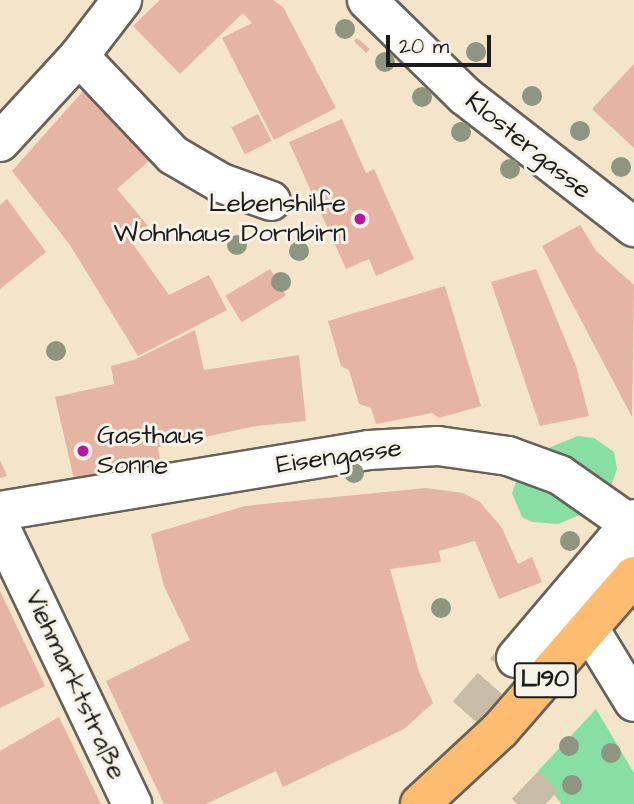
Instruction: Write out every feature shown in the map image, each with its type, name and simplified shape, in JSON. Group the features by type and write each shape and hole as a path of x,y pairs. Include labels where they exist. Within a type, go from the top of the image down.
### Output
{"main road":[{"name":"L190","path":"420,804 500,730 590,630 634,576"}],"street":[{"path":"0,142 79,56 122,0"},
{"name":"Klostergasse","path":"367,0 465,96 634,228"},
{"path":"79,56 173,155 221,183 271,201"},
{"name":"Eisengasse","path":"0,511 369,450 438,446 508,456 560,475 633,533"},
{"path":"516,659 633,533"},
{"name":"Viehmarktstraße","path":"6,539 132,804"},
{"path":"590,630 634,702"}],"green space":[{"path":"578,436 594,438 614,452 617,469 611,486 536,453"},
{"path":"520,471 587,512 558,524 532,522 522,517 512,493"},
{"path":"596,709 634,773 634,804 561,804 538,771"}],"building":[{"path":"160,0 273,0 283,7 336,108 274,140 222,38 252,23 243,13 180,74 133,26"},
{"path":"357,38 370,49 366,53 354,41"},
{"path":"634,64 634,148 592,109"},
{"path":"92,81 157,154 117,189 148,226 130,240 169,295 209,275 227,310 138,356 70,245 12,171"},
{"path":"258,114 272,141 245,154 231,128"},
{"path":"342,119 366,173 374,169 414,259 376,276 369,259 346,269 289,142"},
{"path":"7,199 46,252 0,289 0,205"},
{"path":"580,225 596,251 634,285 632,417 542,246"},
{"path":"270,269 286,296 241,322 225,296"},
{"path":"536,269 576,366 589,416 540,426 491,282"},
{"path":"445,286 481,406 439,418 432,413 376,424 371,408 359,404 349,370 341,366 328,321"},
{"path":"195,330 204,370 299,355 306,421 256,426 158,447 160,460 74,479 55,397 114,384 111,366 134,360"},
{"path":"0,460 7,476 0,478"},
{"path":"426,488 463,493 480,502 502,528 518,564 532,557 542,582 499,599 475,541 439,551 441,562 390,569 419,672 433,703 404,729 283,787 276,771 206,804 164,804 106,681 190,640 164,586 151,534 245,506"},
{"path":"0,591 45,686 0,708"},
{"path":"59,717 101,804 0,804 0,751"}],"tunnel":[{"path":"467,714 516,658"},
{"path":"525,785 545,804"}],"place":[{"name":"Lebenshilfe Wohnhaus Dornbirn","path":"360,219"},
{"name":"Gasthaus Sonne","path":"83,451"}]}
